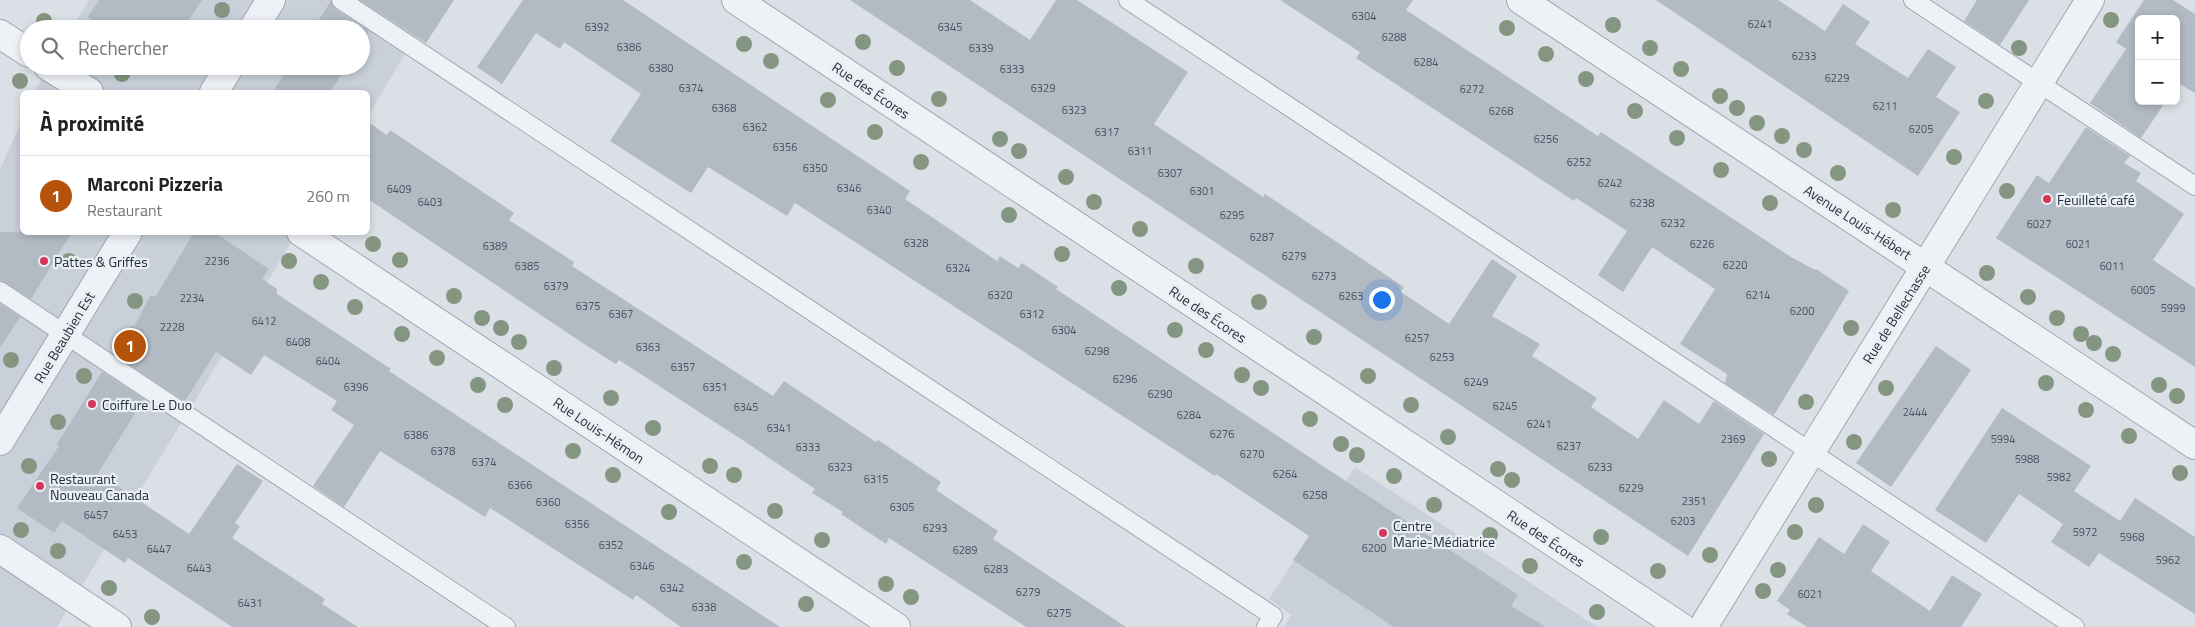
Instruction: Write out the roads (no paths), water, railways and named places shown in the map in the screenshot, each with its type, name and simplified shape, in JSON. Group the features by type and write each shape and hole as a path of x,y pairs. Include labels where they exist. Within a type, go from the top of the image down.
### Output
{"street":[{"path":"259,20 271,0"},
{"name":"Rue des Écores","path":"736,0 1681,627"},
{"name":"Avenue Louis-Hébert","path":"1521,0 2195,445"},
{"name":"Rue de Bellechasse","path":"1703,627 2090,0"},
{"path":"0,34 20,47"},
{"path":"62,75 85,90"},
{"path":"215,90 224,75"},
{"name":"Rue Beaubien Est","path":"0,441 126,235"},
{"name":"Rue Louis-Hémon","path":"306,235 896,627"},
{"path":"0,549 117,627"}],"lane":[{"path":"341,0 1273,616 1266,627"},
{"path":"1128,0 2075,627"},
{"path":"1912,0 2195,186"},
{"path":"0,291 506,627"}],"place":[{"name":"Feuilleté café","path":"2047,199"},
{"name":"Pattes & Griffes","path":"44,261"},
{"name":"Marconi Pizzeria","path":"130,346"},
{"name":"Coiffure Le Duo","path":"92,404"},
{"name":"Restaurant Nouveau Canada","path":"40,486"},
{"name":"Centre Marie-Médiatrice","path":"1383,533"}]}
